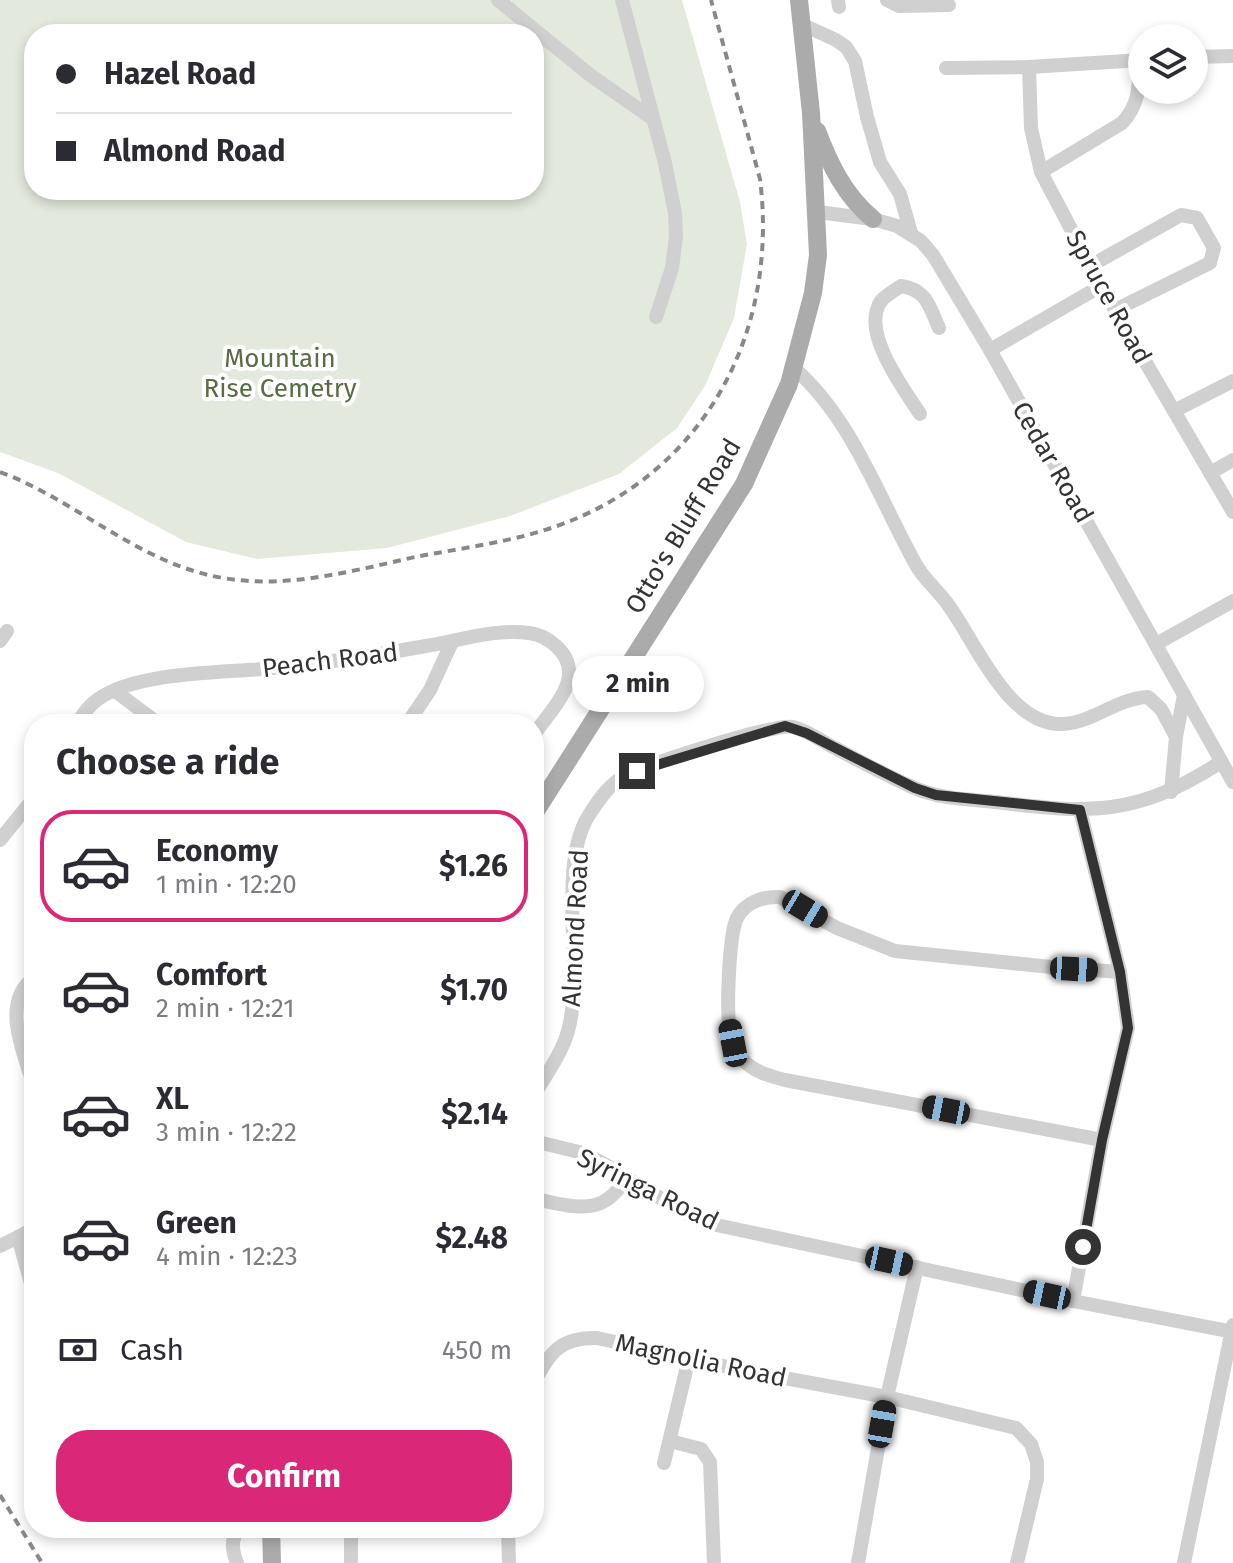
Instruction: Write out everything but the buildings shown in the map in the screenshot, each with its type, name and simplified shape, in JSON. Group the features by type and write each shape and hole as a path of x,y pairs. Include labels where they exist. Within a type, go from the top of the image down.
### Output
{"main road":[{"name":"Otto's Bluff Road","path":"544,798 744,484 789,384 813,293 818,255 811,113 799,0"},
{"path":"811,113 845,190 873,219"},
{"path":"271,1538 272,1563"}],"street":[{"path":"498,0 527,24"},
{"path":"622,0 667,176 676,236 672,268 656,317"},
{"path":"887,0 899,6 949,5"},
{"path":"801,24 836,40 846,47 855,61 880,162 900,194 911,233"},
{"path":"544,38 590,75 653,119"},
{"path":"1208,57 1233,56"},
{"path":"946,68 1128,61"},
{"name":"Spruce Road","path":"1029,67 1031,128 1041,172 1101,286 1233,512"},
{"path":"1041,172 1122,123 1136,104"},
{"name":"Cedar Road","path":"817,212 873,219 911,233 933,255 990,350 1233,782"},
{"path":"1090,266 1181,215 1197,218 1210,237 1214,257 1204,268 1159,286 1115,310"},
{"path":"920,414 881,348 876,332 876,315 881,300 901,286 916,289 927,301 939,328"},
{"path":"927,301 952,286"},
{"path":"990,350 1101,286"},
{"path":"794,368 817,388 854,443 917,567 948,605 992,675 1025,713 1062,724 1086,719 1111,706 1148,697 1161,709 1176,737"},
{"path":"1174,411 1233,381"},
{"path":"1210,473 1233,460"},
{"path":"1156,644 1233,601"},
{"path":"452,642 506,632 530,633 543,637 559,650 569,665 568,683 544,720"},
{"name":"Peach Road","path":"84,714 90,706 115,691 177,676 305,664 452,642"},
{"name":"Peach Road","path":"414,714 430,690 452,642"},
{"path":"115,691 146,714"},
{"path":"1171,792 1184,695"},
{"name":"Almond Road","path":"544,1078 568,1031 572,1006 574,860 579,835 612,785 623,777 666,760 785,726 936,795 1080,810 1126,806 1171,792 1221,762"},
{"path":"4,829 24,810"},
{"path":"1073,1301 1102,1140 1128,1028 1120,972 1080,810"},
{"path":"1102,1140 785,1080 755,1069 739,1055 729,1023 732,943 738,916 748,905 770,897 780,897 837,928 895,951 1120,972"},
{"path":"24,988 18,994 14,1014 24,1050"},
{"name":"Syringa Road","path":"544,1143 583,1153 707,1223 1073,1301 1233,1329"},
{"path":"544,1201 600,1205 617,1194 626,1178"},
{"path":"0,1246 24,1234"},
{"path":"18,1237 24,1258"},
{"path":"858,1563 887,1397 917,1267"},
{"path":"1184,1563 1233,1329"},
{"name":"Magnolia Road","path":"544,1367 565,1342 597,1338 887,1397 1016,1428 1031,1444 1037,1462 1037,1479 1017,1563"},
{"path":"664,1463 689,1358"},
{"path":"670,1441 701,1449 710,1462 714,1563"},
{"path":"234,1538 232,1546 237,1563"},
{"path":"351,1538 351,1563"},
{"path":"508,1538 509,1563"}],"green space":[{"name":"Mountain Rise Cemetry","path":"0,0 682,0 740,202 747,244 734,318 705,386 677,428 619,474 510,516 387,548 257,559 186,542 58,473 0,452"}],"railway":[{"path":"0,472 29,484 164,560 192,571 247,581 320,577 505,540 557,526 609,502 654,471 692,433 722,390 743,342 757,290 763,235 760,179 711,0"},
{"path":"0,1495 24,1534"},
{"path":"27,1538 42,1563"}],"route":[{"path":"637,771 785,726 794,727 915,788 936,795 1080,810 1128,1016 1126,1043 1102,1140 1083,1247"}]}
